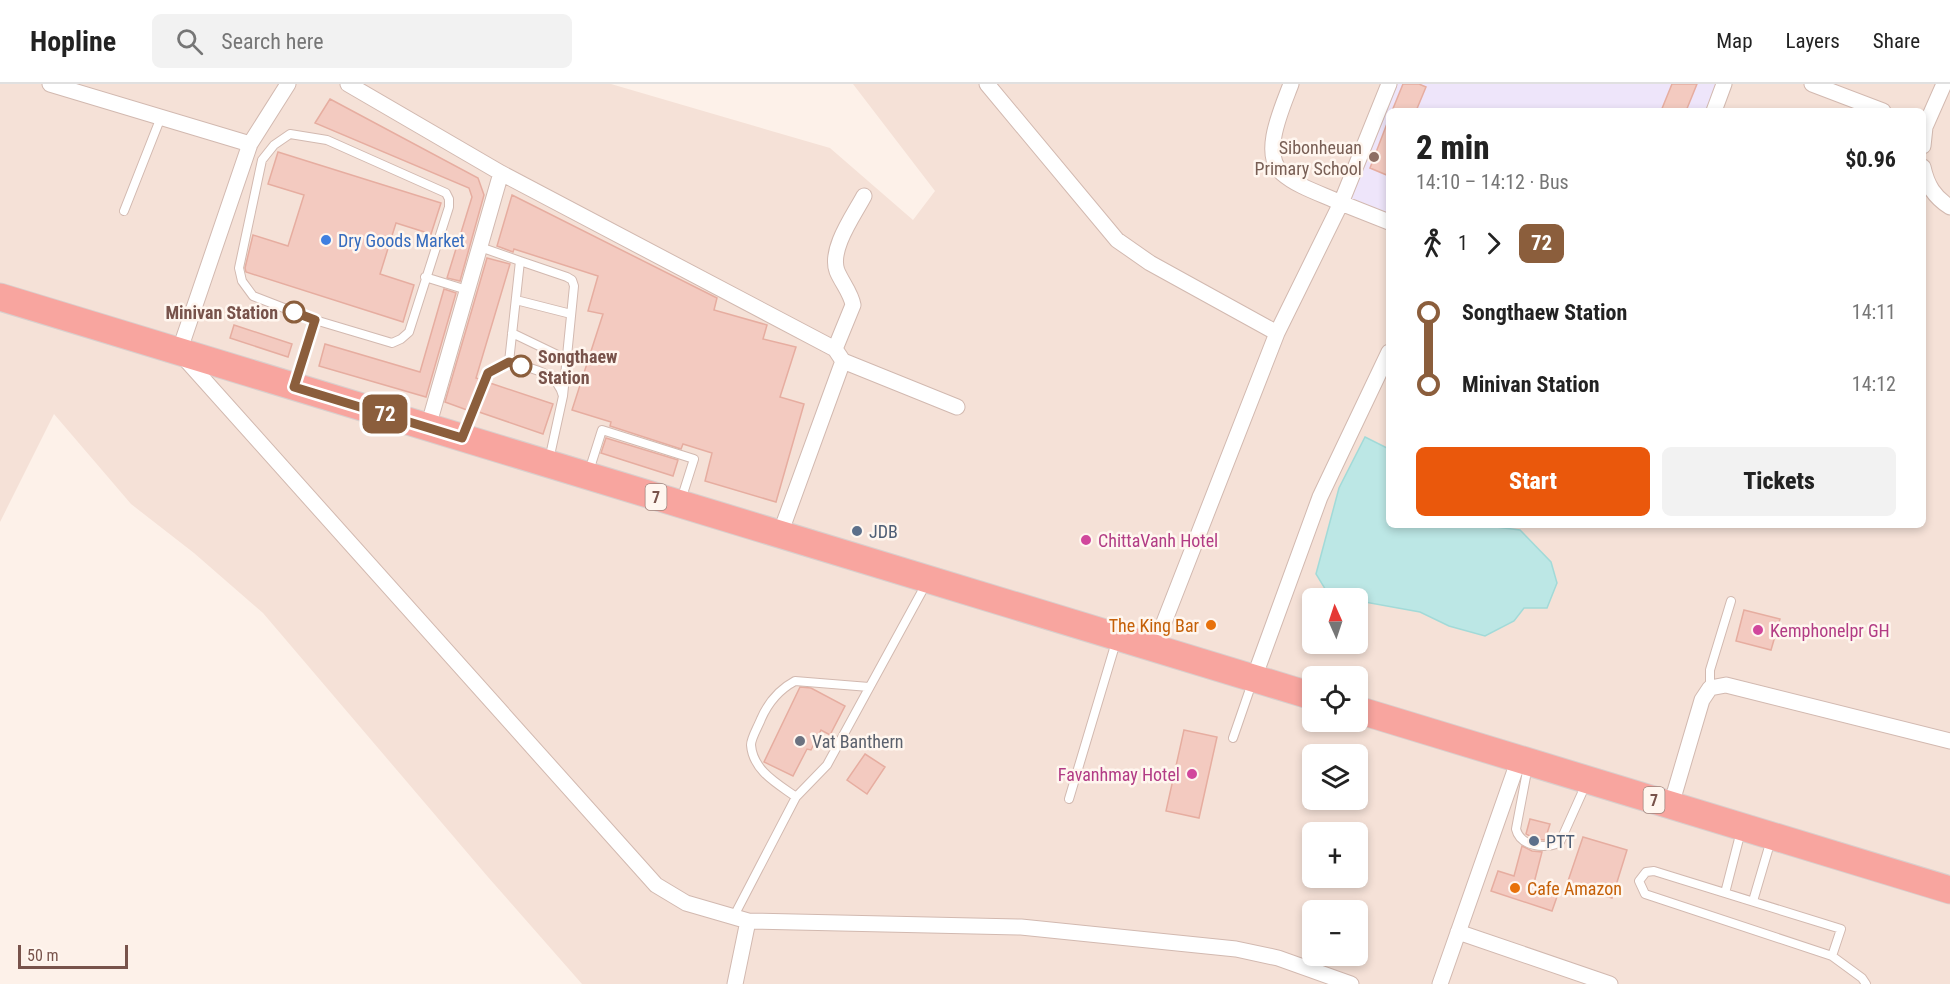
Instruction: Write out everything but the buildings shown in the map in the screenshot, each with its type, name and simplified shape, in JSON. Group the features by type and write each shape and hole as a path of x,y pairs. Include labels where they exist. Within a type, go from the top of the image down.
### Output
{"highway":[{"name":"7","path":"0,297 1302,693"},
{"name":"7","path":"1368,713 1950,890"}],"street":[{"path":"288,84 250,144 179,352 656,885 686,903 741,919 1021,927 1236,949 1278,958 1351,984"},
{"path":"348,84 501,173 839,355 957,407"},
{"path":"987,84 1117,240 1150,263 1276,333"},
{"path":"1291,84 1275,128 1272,155 1280,172 1302,186 1386,221"},
{"path":"1154,648 1276,333 1341,203 1389,84"},
{"path":"1715,108 1724,84"},
{"path":"1812,84 1875,108"},
{"path":"1926,122 1944,84"},
{"path":"57,85 250,144"},
{"path":"428,428 501,173"},
{"path":"1926,183 1942,202 1950,207"},
{"path":"780,534 839,355 853,305 837,271 835,261 838,245 864,196"},
{"path":"1254,678 1320,497 1386,358"},
{"path":"1671,805 1702,700 1710,688 1726,685 1950,741"},
{"path":"1440,984 1524,761"},
{"path":"735,984 741,919"},
{"path":"1458,932 1610,984"}],"lane":[{"path":"124,211 161,117"},
{"path":"290,134 327,140 446,193 449,199 449,207 409,332 392,343 315,320 253,296 242,281 239,268 262,159 273,145 290,134"},
{"path":"480,247 572,280 574,286 562,396 549,464"},
{"path":"509,362 520,261"},
{"path":"425,278 467,290"},
{"path":"516,300 571,314"},
{"path":"294,387 315,320"},
{"path":"512,333 566,360"},
{"path":"462,438 488,373 509,362 553,377 560,387 562,396"},
{"path":"587,476 602,430 694,459 680,504"},
{"path":"741,919 796,797 827,765 928,580"},
{"path":"1710,688 1710,670 1731,601"},
{"path":"1069,799 1117,637"},
{"path":"1233,738 1254,678"},
{"path":"796,797 764,774 754,757 751,744 764,712 784,687 795,681 869,687"},
{"path":"1524,761 1516,829 1523,841 1544,846 1560,842 1588,780"},
{"path":"1725,893 1742,827"},
{"path":"1753,901 1773,836"},
{"path":"1832,956 1841,929 1654,871 1646,872 1639,881 1645,894 1832,956 1862,978 1866,984"}],"shaded area":[{"path":"0,84 611,84 830,148 913,220 935,191 853,84 1950,84 1950,984 582,984 263,613 194,553 131,504 54,414 0,522"},
{"name":"Sibonheuan Primary School","path":"1389,84 1724,84 1715,108 1386,108 1386,221 1341,203"}],"water":[{"path":"1365,437 1386,448 1386,528 1520,530 1551,562 1557,583 1547,608 1524,608 1514,621 1485,636 1449,626 1420,612 1368,603 1368,588 1325,588 1316,574 1339,488"}],"bus line":[{"name":"72","path":"294,312 315,320 294,387 462,438 488,373 509,362 521,366"}],"place":[{"name":"Sibonheuan Primary School","path":"1374,157"},
{"name":"Dry Goods Market","path":"326,240"},
{"name":"Minivan Station","path":"294,312"},
{"name":"Songthaew Station","path":"521,366"},
{"name":"JDB","path":"857,531"},
{"name":"ChittaVanh Hotel","path":"1086,540"},
{"name":"The King Bar","path":"1211,625"},
{"name":"Kemphonelpr GH","path":"1758,630"},
{"name":"Vat Banthern","path":"800,741"},
{"name":"Favanhmay Hotel","path":"1192,774"},
{"name":"PTT","path":"1534,841"},
{"name":"Cafe Amazon","path":"1515,888"}]}
